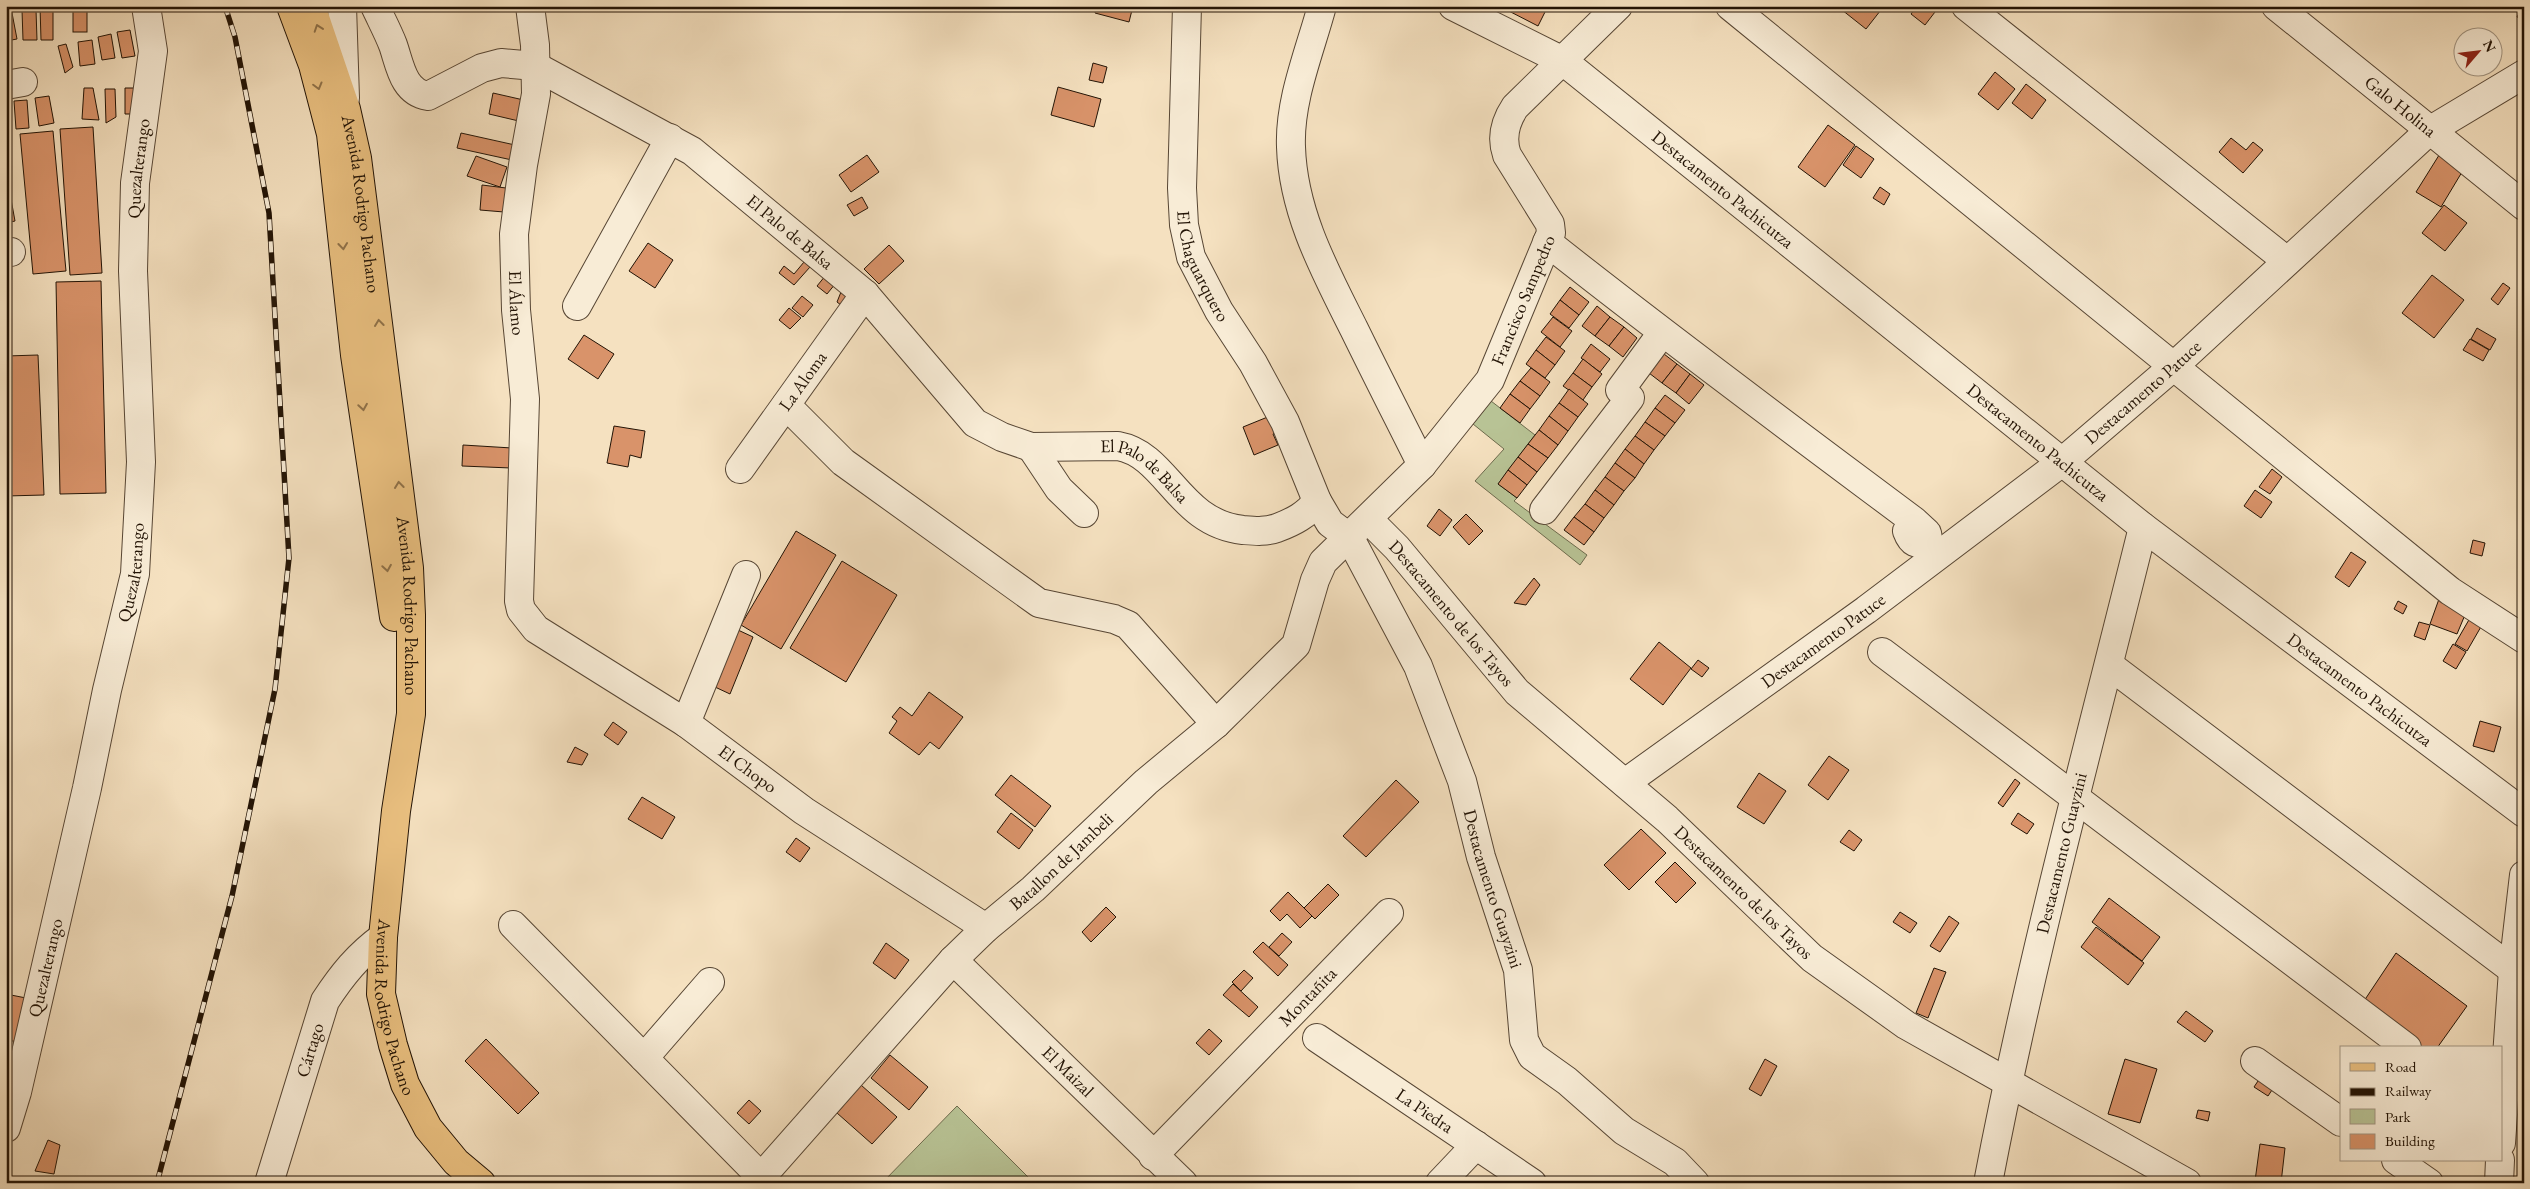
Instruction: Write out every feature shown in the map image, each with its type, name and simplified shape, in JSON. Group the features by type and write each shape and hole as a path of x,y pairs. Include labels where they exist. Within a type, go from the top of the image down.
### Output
{"main road":[{"name":"Avenida Rodrigo Pachano","path":"291,6 313,66 331,134 355,355 394,610 393,714 373,944 366,1001 377,1058 394,1102 422,1150 456,1183"},
{"name":"Avenida Rodrigo Pachano","path":"311,6 346,109 361,185 409,568 411,714 373,944 392,1045 405,1084 428,1128 456,1162 481,1183"}],"street":[{"name":"Quezalterango","path":"6,1128 19,1082 135,574 141,462 133,270 135,183 153,51 146,6"},
{"path":"342,6 346,109"},
{"name":"El Palo de Balsa","path":"375,6 392,44 403,77 412,89 420,95 428,96 482,68 500,63 535,66 670,138 692,152 865,294 976,423 1002,437 1031,447 1118,446 1129,448 1140,453 1181,498 1206,518 1228,528 1264,532 1291,523 1310,510 1317,501"},
{"name":"El Álamo","path":"519,600 525,399 516,310 514,234 523,166 536,94 535,45 530,6"},
{"name":"El Chaguarquero","path":"1187,6 1182,188 1184,225 1191,258 1219,311 1253,363 1285,422 1317,501 1330,523 1350,538"},
{"path":"1322,6 1295,107 1291,145 1294,185 1306,228 1323,266 1422,465"},
{"name":"Destacamento Pachicutza","path":"1453,6 1563,61 2143,527 2524,813"},
{"name":"Francisco Sampedro","path":"1350,538 1422,465 1490,380 1551,233 1550,224 1507,155 1504,145 1506,125 1515,107 1563,61 1600,16 1618,6"},
{"path":"1730,6 2450,591 2524,639"},
{"path":"1966,6 2287,262"},
{"name":"Galo Holina","path":"2276,6 2429,132 2524,206"},
{"name":"Destacamento Patuce","path":"1625,783 1866,610 2062,462 2174,366 2429,132 2524,74"},
{"path":"577,306 670,138"},
{"path":"1547,242 1662,333 1914,521"},
{"name":"La Aloma","path":"740,469 865,294"},
{"path":"1544,510 1630,398 1620,390 1662,333"},
{"path":"786,405 843,462 1039,603 1114,618 1128,625 1216,724"},
{"path":"1031,447 1059,489 1084,513"},
{"name":"Destacamento de los Tayos","path":"1368,519 1397,548 1517,692 1667,819 1812,958 1906,1025 2187,1183"},
{"name":"Destacamento Guayzini","path":"1988,1183 2007,1083 2075,795 2143,527"},
{"name":"Batallon de Jambeli","path":"759,1180 953,960 986,928 1033,889 1146,782 1216,724 1296,645 1315,580 1323,562 1335,548 1350,538"},
{"name":"Destacamento Guayzini","path":"1350,538 1418,666 1462,781 1481,857 1518,970 1524,1040 1527,1048 1532,1056 1567,1081 1624,1131 1675,1162 1695,1183"},
{"path":"686,723 746,575"},
{"name":"El Chopo","path":"519,600 521,610 536,629 686,723 804,811 986,928"},
{"path":"1882,652 2075,795 2404,1046"},
{"path":"2109,665 2518,972"},
{"path":"2507,1117 2524,875"},
{"name":"Montañita","path":"1153,1156 1389,913"},
{"path":"514,926 644,1058 759,1180"},
{"name":"Cártago","path":"269,1183 325,1001 342,974 373,944"},
{"name":"El Maizal","path":"953,960 1183,1183"},
{"path":"644,1058 710,982"},
{"name":"La Piedra","path":"1317,1038 1532,1183"},
{"path":"2255,1061 2340,1121"},
{"path":"1440,1183 1476,1145"},
{"path":"2399,1162 2428,1183"},
{"path":"2499,1183 2500,1162"}],"green space":[{"path":"1491,401 1535,435 1498,484 1517,498 1514,501 1587,555 1580,565 1475,481 1504,449 1473,424"},
{"path":"957,1106 1034,1183 882,1183"}],"building":[{"path":"40,6 53,10 53,40 41,40"},
{"path":"73,6 87,6 87,32 73,32"},
{"path":"1096,6 1133,6 1129,22 1095,13"},
{"path":"1504,6 1548,6 1538,26 1503,8"},
{"path":"1837,6 1884,6 1866,29"},
{"path":"1917,6 1936,6 1932,10 1935,12 1925,25 1911,14"},
{"path":"2524,6 2524,20 2517,17"},
{"path":"22,10 36,10 37,40 23,40"},
{"path":"6,12 12,13 17,39 6,41"},
{"path":"130,30 135,56 122,58 117,32"},
{"path":"111,34 115,58 102,60 98,37"},
{"path":"92,40 95,64 80,66 78,42"},
{"path":"66,44 73,67 65,73 58,46"},
{"path":"1093,63 1107,67 1103,83 1089,80"},
{"path":"1995,72 2015,89 1998,110 1978,94"},
{"path":"2026,84 2046,100 2032,119 2012,103"},
{"path":"1058,87 1101,99 1094,127 1051,115"},
{"path":"84,88 93,88 99,120 82,119"},
{"path":"125,88 135,88 136,114 125,114"},
{"path":"105,89 115,89 116,117 106,123"},
{"path":"493,93 528,101 523,122 489,114"},
{"path":"49,96 54,123 39,126 35,98"},
{"path":"27,100 29,128 16,129 14,101"},
{"path":"1828,125 1855,145 1825,187 1798,167"},
{"path":"93,127 102,273 70,275 60,129"},
{"path":"53,131 66,271 33,274 20,134"},
{"path":"461,133 515,145 512,160 457,148"},
{"path":"2231,138 2246,150 2253,142 2263,150 2243,173 2219,152"},
{"path":"1856,146 1874,159 1861,178 1843,165"},
{"path":"2441,152 2465,167 2441,207 2416,192"},
{"path":"867,155 879,172 851,192 839,175"},
{"path":"476,156 507,167 500,187 467,176"},
{"path":"6,172 15,221 6,223"},
{"path":"482,185 506,188 504,212 480,210"},
{"path":"1880,187 1890,194 1884,205 1873,198"},
{"path":"862,197 868,208 854,216 847,205"},
{"path":"2444,205 2467,223 2445,251 2422,233"},
{"path":"648,243 673,260 655,288 629,271"},
{"path":"889,245 904,261 879,284 864,269"},
{"path":"804,262 810,267 794,285 779,273 784,266 794,274"},
{"path":"830,270 840,278 827,294 817,286"},
{"path":"2432,275 2464,300 2434,338 2402,313"},
{"path":"101,281 106,493 60,494 56,282"},
{"path":"845,282 857,292 845,308 837,302"},
{"path":"2503,283 2510,288 2498,305 2491,299"},
{"path":"1570,287 1589,302 1579,315 1560,300"},
{"path":"802,296 813,305 803,317 792,308"},
{"path":"1560,300 1579,315 1569,328 1550,314"},
{"path":"1597,306 1610,317 1595,336 1582,326"},
{"path":"789,308 801,318 790,329 779,320"},
{"path":"1553,317 1572,331 1560,347 1541,332"},
{"path":"1610,317 1624,327 1609,346 1595,336"},
{"path":"1624,327 1637,338 1623,357 1609,346"},
{"path":"2477,328 2496,339 2490,350 2471,339"},
{"path":"584,335 614,354 598,379 568,359"},
{"path":"1546,337 1565,351 1555,365 1536,350"},
{"path":"2470,339 2489,350 2483,361 2463,350"},
{"path":"1591,344 1610,359 1600,372 1581,358"},
{"path":"1536,350 1555,365 1545,378 1526,364"},
{"path":"1664,354 1677,364 1662,383 1649,373"},
{"path":"38,355 44,495 6,496 6,356"},
{"path":"1583,359 1602,374 1592,387 1573,373"},
{"path":"1677,364 1690,374 1676,393 1662,383"},
{"path":"1531,368 1550,382 1540,396 1520,381"},
{"path":"1573,373 1592,387 1583,400 1563,386"},
{"path":"1690,374 1704,385 1689,404 1676,393"},
{"path":"1520,381 1540,396 1530,409 1510,394"},
{"path":"1569,389 1588,404 1578,417 1559,403"},
{"path":"1510,394 1530,409 1520,423 1500,408"},
{"path":"1665,395 1685,410 1675,423 1655,408"},
{"path":"1559,403 1578,417 1568,431 1549,416"},
{"path":"1655,408 1675,423 1665,436 1645,422"},
{"path":"1275,414 1281,428 1273,434 1278,445 1254,455 1243,427"},
{"path":"1549,416 1568,431 1558,445 1539,430"},
{"path":"1645,422 1665,436 1654,450 1635,436"},
{"path":"614,426 645,431 641,458 630,455 628,467 607,463"},
{"path":"1539,430 1558,445 1548,458 1528,444"},
{"path":"1635,436 1654,450 1644,464 1625,449"},
{"path":"1528,444 1548,458 1537,472 1518,457"},
{"path":"463,445 512,448 511,468 462,466"},
{"path":"1625,449 1644,464 1635,478 1615,463"},
{"path":"1518,457 1537,472 1527,485 1508,470"},
{"path":"1615,463 1635,478 1624,491 1605,477"},
{"path":"2272,469 2282,477 2270,494 2259,487"},
{"path":"1508,470 1527,485 1517,498 1498,484"},
{"path":"1605,477 1624,491 1614,505 1595,490"},
{"path":"1595,490 1614,505 1604,518 1585,504"},
{"path":"2255,490 2272,502 2261,518 2244,506"},
{"path":"1585,504 1604,518 1594,532 1574,517"},
{"path":"1439,509 1452,520 1440,536 1427,526"},
{"path":"1466,514 1483,531 1469,545 1453,527"},
{"path":"1574,517 1594,532 1584,545 1564,530"},
{"path":"796,531 836,555 781,649 741,625"},
{"path":"2473,540 2485,543 2482,556 2470,553"},
{"path":"2351,552 2366,562 2349,587 2335,577"},
{"path":"842,561 897,595 846,682 790,648"},
{"path":"1534,578 1540,585 1526,605 1514,603"},
{"path":"2439,599 2467,610 2457,634 2430,624"},
{"path":"2398,601 2407,606 2403,614 2394,609"},
{"path":"2470,618 2482,625 2467,651 2455,644"},
{"path":"2419,622 2430,625 2425,640 2414,636"},
{"path":"738,630 753,637 730,694 715,687"},
{"path":"1659,642 1691,668 1663,705 1630,679"},
{"path":"2453,644 2466,652 2456,669 2443,661"},
{"path":"1698,660 1709,668 1702,677 1691,669"},
{"path":"929,692 963,717 939,749 930,742 919,755 889,733 897,721 892,717 900,707 912,716"},
{"path":"2480,721 2501,727 2494,752 2473,746"},
{"path":"613,722 627,732 618,745 604,735"},
{"path":"575,747 588,754 582,765 567,762"},
{"path":"1829,756 1849,770 1828,800 1808,785"},
{"path":"1759,773 1786,791 1764,824 1737,807"},
{"path":"1011,775 1051,806 1035,827 995,795"},
{"path":"2015,779 2020,783 2003,807 1998,803"},
{"path":"1396,780 1419,802 1366,857 1343,836"},
{"path":"642,797 675,817 662,839 628,819"},
{"path":"1011,813 1033,830 1019,849 997,832"},
{"path":"2018,813 2034,824 2027,834 2011,824"},
{"path":"1641,829 1666,853 1629,890 1604,865"},
{"path":"1849,830 1862,840 1854,851 1840,842"},
{"path":"796,838 810,848 800,862 786,852"},
{"path":"1675,862 1696,883 1676,903 1655,882"},
{"path":"1328,884 1339,895 1315,919 1304,908"},
{"path":"1288,892 1312,916 1300,928 1287,914 1280,921 1270,911"},
{"path":"2109,898 2160,937 2142,961 2092,922"},
{"path":"1106,907 1116,917 1091,942 1082,932"},
{"path":"1900,912 1917,923 1910,933 1893,922"},
{"path":"1949,916 1959,923 1940,952 1930,946"},
{"path":"2096,927 2144,963 2128,985 2081,947"},
{"path":"1282,933 1292,942 1279,956 1269,947"},
{"path":"1263,942 1288,965 1278,976 1253,952"},
{"path":"886,943 909,960 895,979 873,963"},
{"path":"2396,953 2467,1006 2438,1046 2413,1046 2360,1007"},
{"path":"1934,968 1946,972 1928,1018 1916,1013"},
{"path":"1244,970 1253,978 1241,991 1232,982"},
{"path":"1233,984 1258,1007 1249,1017 1223,995"},
{"path":"6,994 26,998 19,1042 6,1040"},
{"path":"2186,1011 2213,1031 2205,1042 2177,1022"},
{"path":"1209,1029 1222,1041 1209,1055 1196,1043"},
{"path":"486,1039 539,1093 518,1114 465,1061"},
{"path":"890,1055 928,1087 909,1110 871,1078"},
{"path":"1765,1059 1777,1066 1761,1096 1749,1089"},
{"path":"2125,1059 2157,1069 2140,1123 2108,1114"},
{"path":"2260,1078 2274,1087 2268,1096 2254,1087"},
{"path":"861,1085 897,1117 872,1144 837,1113"},
{"path":"749,1100 761,1111 749,1124 737,1113"},
{"path":"2198,1110 2210,1112 2208,1121 2196,1118"},
{"path":"48,1140 60,1145 54,1174 35,1171"},
{"path":"2260,1144 2285,1148 2281,1183 2255,1181"}],"railway":[{"path":"157,1183 232,896 275,689 289,558 269,213 235,37 225,6"}]}
